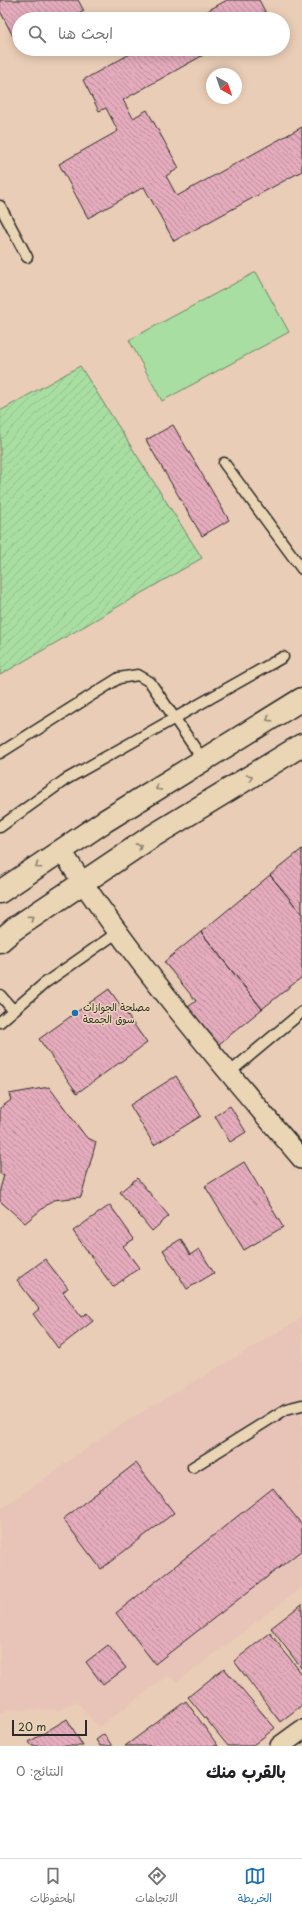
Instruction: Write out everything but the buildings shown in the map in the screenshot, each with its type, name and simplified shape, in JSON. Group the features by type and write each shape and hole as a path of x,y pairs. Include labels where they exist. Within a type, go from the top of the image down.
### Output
{"main road":[{"path":"0,892 61,850 302,699"},
{"path":"0,941 14,929 148,839 302,745"}],"street":[{"path":"61,850 82,883 118,932 229,1073 302,1159"},
{"path":"280,1746 302,1730"}],"lane":[{"path":"0,206 27,257"},
{"path":"224,462 302,569"},
{"path":"0,827 65,780 283,657"},
{"path":"0,753 119,678 138,675 150,682 203,760"},
{"path":"0,1022 45,983 118,932"},
{"path":"0,995 13,1010"},
{"path":"229,1073 302,1012"},
{"path":"193,1468 286,1409 302,1405"}],"shaded area":[{"path":"302,1318 302,1587 177,1682 168,1675 99,1727 76,1701 59,1710 10,1709 0,1713 0,1510 114,1429"}],"green space":[{"path":"256,272 289,332 162,401 129,340"},
{"path":"80,366 202,558 0,675 0,411"}],"place":[{"name":"مصلحة الجوازات سوق الجمعة","path":"75,1013"}]}
